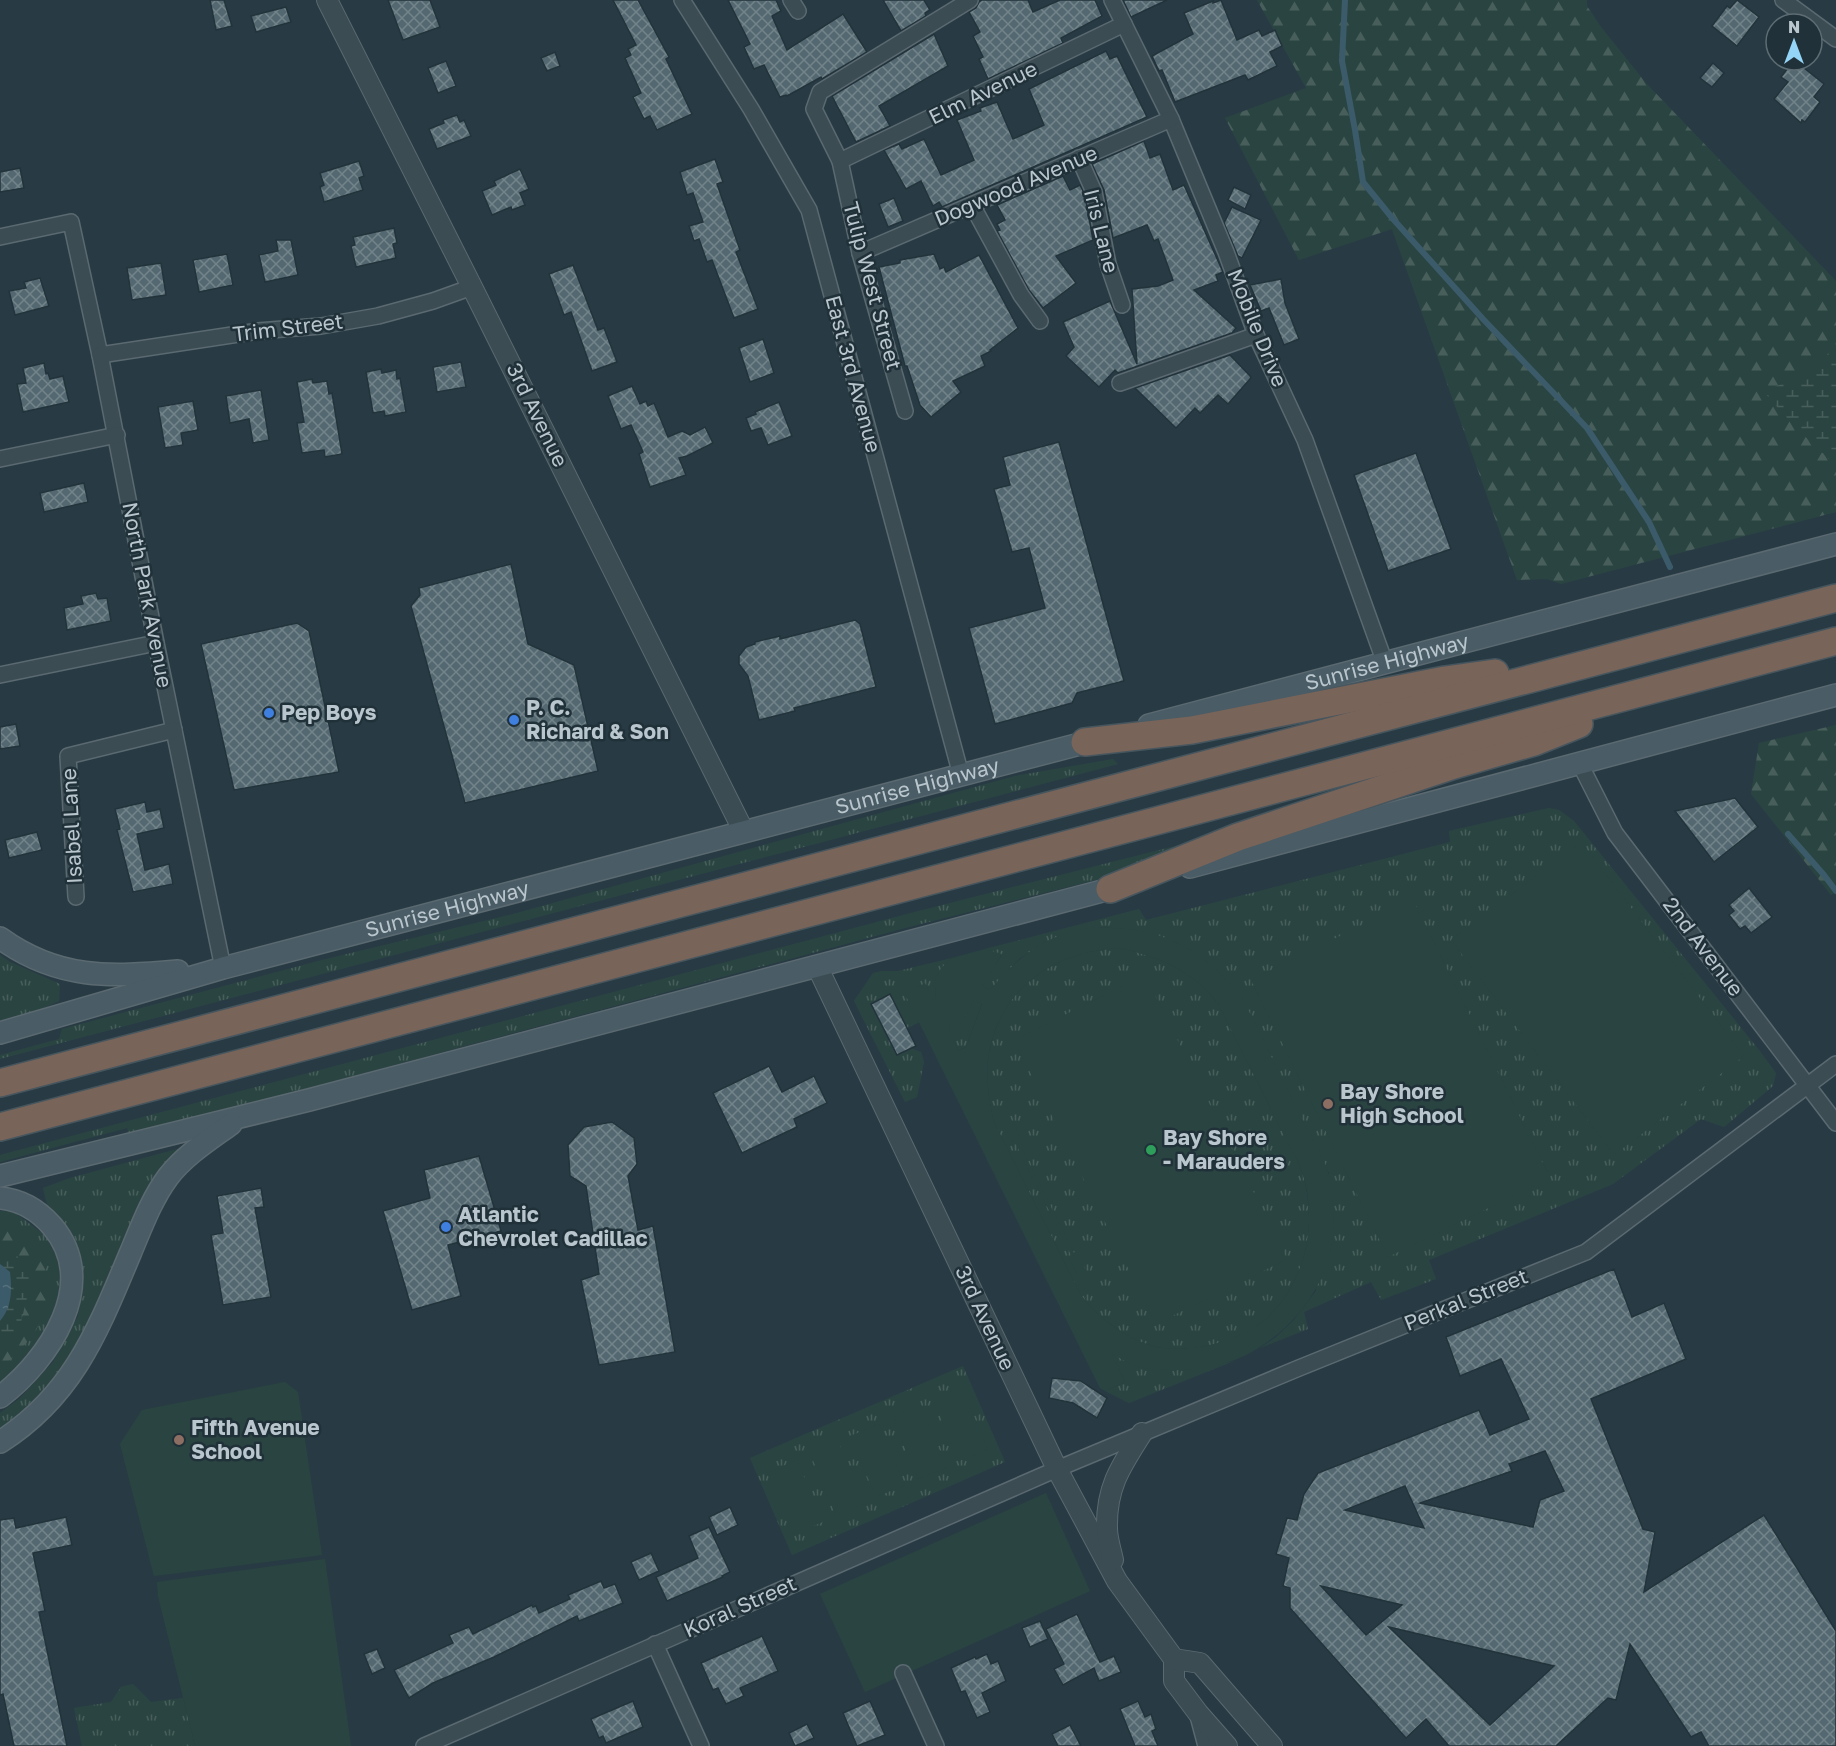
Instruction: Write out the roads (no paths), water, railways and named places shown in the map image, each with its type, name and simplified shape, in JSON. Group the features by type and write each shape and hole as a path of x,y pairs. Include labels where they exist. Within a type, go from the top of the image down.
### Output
{"highway":[{"path":"0,1083 1836,598"},
{"path":"0,1127 1836,641"},
{"path":"1085,742 1192,729 1445,680 1618,655"},
{"path":"1110,889 1238,837 1454,765 1534,742 1674,684"}],"main road":[{"name":"Sunrise Highway","path":"0,1033 224,968 1836,544"},
{"path":"0,1176 240,1118 1836,695"},
{"path":"0,938 30,956 63,968 92,974 133,975 224,968"},
{"path":"0,1442 48,1403 83,1357 101,1323 141,1226 168,1177 190,1153 240,1118"},
{"path":"0,1198 11,1199 34,1209 53,1228 66,1249 72,1284 63,1320 52,1341 22,1378 0,1397"}],"street":[{"name":"3rd Avenue","path":"327,0 744,832"},
{"name":"East 3rd Avenue","path":"682,0 751,110 809,210 961,775"},
{"path":"840,161 814,109 820,92 970,0"},
{"name":"Mobile Drive","path":"1112,0 1171,118 1226,252 1256,335 1305,440 1385,663"},
{"path":"1786,1 1836,39"},
{"name":"Elm Avenue","path":"840,161 1124,24"},
{"name":"Dogwood Avenue","path":"860,253 1171,118"},
{"name":"Iris Lane","path":"1079,158 1094,192 1108,264 1122,305"},
{"name":"Tulip West Street","path":"840,161 860,253 905,411"},
{"path":"972,205 1021,295 1040,321"},
{"name":"North Park Avenue","path":"0,237 71,222 117,435 156,643 224,968"},
{"name":"Trim Street","path":"100,355 258,331 321,326 378,316 433,301 472,286"},
{"path":"1120,383 1256,335"},
{"path":"0,459 117,435"},
{"path":"0,675 156,643"},
{"name":"Isabel Lane","path":"76,897 68,756 174,730"},
{"name":"2nd Avenue","path":"1580,764 1615,832 1836,1124"},
{"name":"3rd Avenue","path":"817,966 1057,1469 1117,1581 1173,1659 1174,1681 1227,1746"},
{"name":"Perkal Street","path":"1057,1469 1586,1252 1836,1064"},
{"path":"1117,1581 1107,1530 1108,1501 1116,1476 1142,1433"},
{"name":"Koral Street","path":"424,1746 1057,1469"},
{"path":"655,1644 700,1746"},
{"path":"1173,1659 1200,1663 1272,1746"},
{"path":"903,1673 936,1746"},
{"path":"1198,1713 1206,1746"}],"water":[{"path":"0,1264 10,1272 11,1285 9,1304 0,1321"}],"waterway":[{"path":"1345,0 1342,61 1363,182 1393,219 1483,319 1587,428 1649,522 1670,567"},
{"path":"1788,834 1836,891"}],"place":[{"name":"Pep Boys","path":"269,713"},
{"name":"P. C. Richard & Son","path":"514,720"},
{"name":"Bay Shore High School","path":"1328,1104"},
{"name":"Bay Shore - Marauders","path":"1151,1150"},
{"name":"Atlantic Chevrolet Cadillac","path":"446,1227"},
{"name":"Fifth Avenue School","path":"179,1440"}]}
